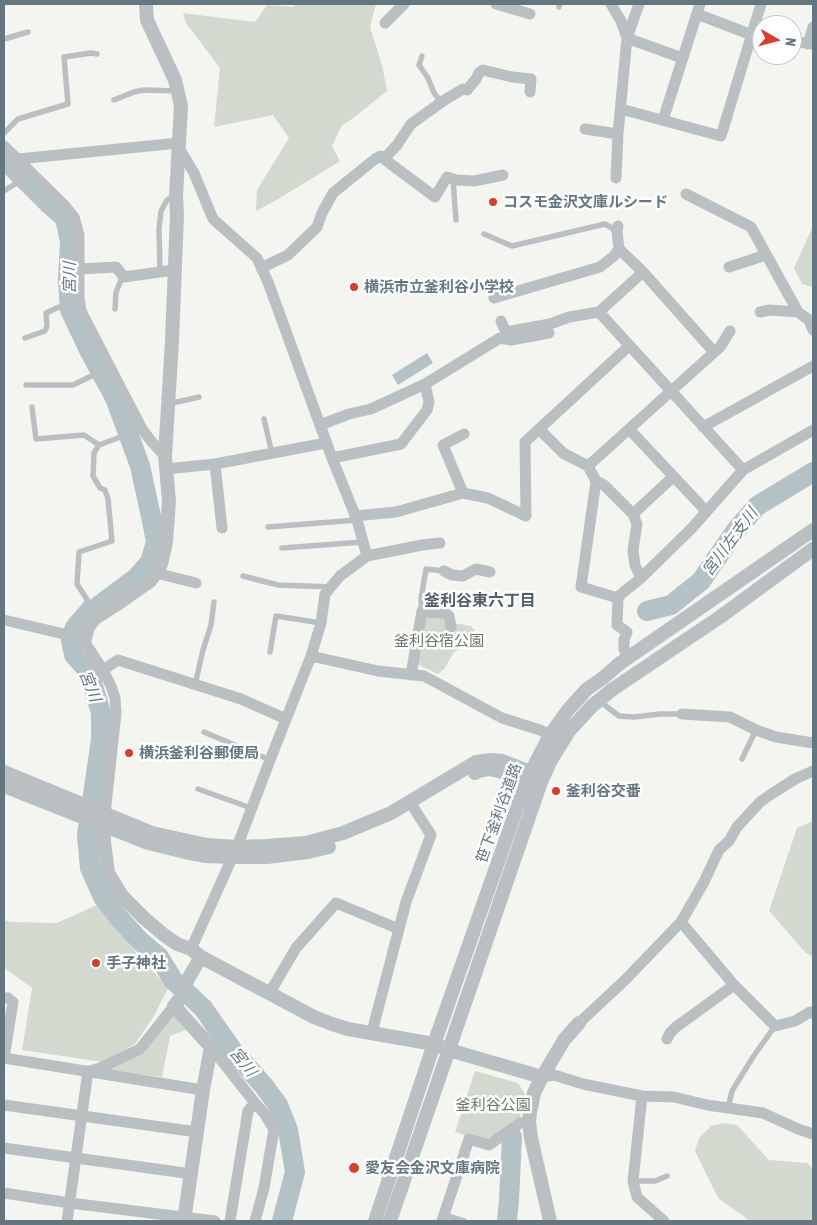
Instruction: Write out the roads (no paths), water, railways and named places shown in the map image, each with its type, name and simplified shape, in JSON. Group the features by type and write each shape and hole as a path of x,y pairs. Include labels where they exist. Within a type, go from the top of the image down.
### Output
{"street":[{"path":"73,637 88,627 96,618 150,581 161,564 166,542 169,501 166,463 172,341 167,271 177,215 176,196 181,106 175,80 147,20 146,4"},
{"path":"385,23 404,4"},
{"path":"496,4 530,14"},
{"path":"612,4 627,38"},
{"path":"616,178 627,38 639,4"},
{"path":"664,120 698,9 752,34"},
{"path":"811,44 813,27"},
{"path":"627,38 682,58"},
{"path":"621,110 721,136 752,50"},
{"path":"384,159 397,145 411,124 441,102 463,89 467,90 476,79 478,73 483,70 512,77 531,79 530,92"},
{"path":"585,129 618,134"},
{"path":"4,146 74,217 79,235 81,311 142,429 166,463"},
{"path":"18,159 179,146"},
{"path":"179,146 194,173 213,218 257,258 268,282 326,443 356,518 367,556"},
{"path":"261,268 288,255 317,227 333,193 375,158 380,156 435,197 447,177 474,181 503,175"},
{"path":"686,194 751,227 798,312 810,320 813,330"},
{"path":"617,229 619,249 714,352"},
{"path":"494,298 600,267 614,256 619,249"},
{"path":"729,266 766,255"},
{"path":"79,269 116,268 124,277 167,271"},
{"path":"500,321 506,332 599,312 642,272"},
{"path":"760,312 770,310 798,312"},
{"path":"599,312 743,470"},
{"path":"588,466 720,347 730,331"},
{"path":"320,425 349,414 371,409 425,384 500,338 511,340 550,333"},
{"path":"356,518 396,512 463,493 488,498 526,516 525,442 629,346"},
{"path":"704,427 813,366"},
{"path":"332,458 401,444 427,410 429,402 425,384"},
{"path":"628,429 706,511"},
{"path":"540,430 563,453 588,466 596,480 604,485 633,514 637,524 633,550 635,565 641,578"},
{"path":"628,658 624,649 624,640 627,632 617,625 618,598 620,595 641,578 692,528 743,470 813,430"},
{"path":"463,493 443,444 464,434"},
{"path":"166,463 215,464 326,443"},
{"path":"215,464 222,528"},
{"path":"633,514 673,477"},
{"path":"596,480 581,586 618,598"},
{"name":"笹下釜利谷道路","path":"375,1221 434,1044 550,735 568,710 587,689 628,658 813,530"},
{"path":"88,1071 100,1068 140,1049 177,1003 188,979 251,808 311,656 321,623 325,594 340,576 367,556 440,543"},
{"name":"笹下釜利谷道路","path":"390,1221 449,1050 533,778 551,760 569,730 592,706 613,689 720,617 813,549"},
{"path":"444,571 452,575 462,576 476,569 490,572"},
{"path":"156,573 196,584"},
{"path":"412,675 422,611 447,614 450,627"},
{"path":"4,620 73,637 103,670 116,698 116,713 101,819 108,874 122,896 144,918 178,944 314,1017 348,1029 434,1044 542,1077 554,1075 583,1084 642,1096 674,1097 707,1105 763,1113 813,1134"},
{"path":"311,656 378,671 424,676 502,718 550,735"},
{"path":"103,670 118,660 240,699 286,718"},
{"path":"682,714 730,717 756,730 776,737 813,743"},
{"path":"4,786 81,811 148,843 206,856 266,846 306,843 344,833 412,806 479,771 489,769 533,778"},
{"path":"550,1221 529,1122 534,1094 542,1077 564,1040 579,1023 625,980 681,922 704,882 719,850 729,841 738,827 760,802 795,779 813,771"},
{"path":"4,772 81,811"},
{"path":"372,1032 406,902 431,835 412,806"},
{"path":"269,994 296,948 336,904 399,930"},
{"path":"681,922 734,986 775,1026 795,1021 810,1012 813,1013"},
{"path":"667,1039 676,1027 734,986"},
{"path":"4,998 8,998 13,1002 4,1058 203,1090"},
{"path":"177,1003 264,1113 274,1129 264,1188 255,1221"},
{"path":"184,1219 211,1048"},
{"path":"67,1221 88,1071"},
{"path":"642,1096 633,1181 637,1198 664,1221"},
{"path":"230,1221 248,1111 255,1103"},
{"path":"4,1105 197,1132"},
{"path":"443,1218 469,1139 489,1145 520,1124 529,1122"},
{"path":"4,1148 192,1174"},
{"path":"4,1193 184,1219 214,1221"}],"lane":[{"path":"4,39 28,32"},
{"path":"4,133 18,119 68,104 64,57 91,53 97,54"},
{"path":"422,56 419,65 441,102"},
{"path":"114,100 144,90 177,91"},
{"path":"4,191 30,171"},
{"path":"453,179 456,220"},
{"path":"484,234 512,246 605,224 617,229"},
{"path":"115,309 116,292 123,276"},
{"path":"25,338 45,331 47,326 46,313 80,298"},
{"path":"500,338 531,332 538,326"},
{"path":"26,385 73,384 110,367"},
{"path":"168,404 200,397"},
{"path":"32,407 36,439 84,435 99,446"},
{"path":"264,419 272,454"},
{"path":"73,637 68,625 88,601 77,584 79,552 112,541 108,499 105,490 100,488 93,476 94,453 99,446 142,429"},
{"path":"268,527 356,518"},
{"path":"282,548 363,542"},
{"path":"422,611 421,598 426,569 444,571"},
{"path":"244,576 278,584 332,586"},
{"path":"195,685 211,625 214,602"},
{"path":"270,652 276,616 321,623"},
{"path":"600,700 619,716 682,714"},
{"path":"742,759 756,730"},
{"path":"204,732 270,760"},
{"path":"198,789 251,808"},
{"path":"728,1108 732,1091 752,1057 775,1026"},
{"path":"633,1181 655,1181 667,1176"},
{"path":"443,1218 464,1221"}],"waterway":[{"name":"宮川","path":"4,159 65,218 70,242 68,280 70,310 115,398 131,441 140,466 156,542 150,562 136,578 89,613 77,625 71,640 74,655 89,672 101,713 101,740 87,835 90,868 103,897 119,918 140,941 159,957 173,980 203,1008 233,1051 278,1105 288,1130 295,1172 282,1221"},
{"name":"宮川左支川","path":"647,611 671,605 701,581 737,529 757,506 813,472"},
{"name":"宮川左支川","path":"507,1221 512,1137"}],"place":[{"name":"コスモ金沢文庫ルシード","path":"493,202"},
{"name":"横浜市立釜利谷小学校","path":"354,287"},
{"name":"横浜釜利谷郵便局","path":"129,753"},
{"name":"釜利谷交番","path":"556,791"},
{"name":"手子神社","path":"96,963"},
{"name":"愛友会金沢文庫病院","path":"354,1168"}],"district":[{"name":"釜利谷東六丁目","path":"480,601"}],"park label":[{"name":"釜利谷宿公園","path":"439,641"},
{"name":"釜利谷公園","path":"493,1105"}]}
